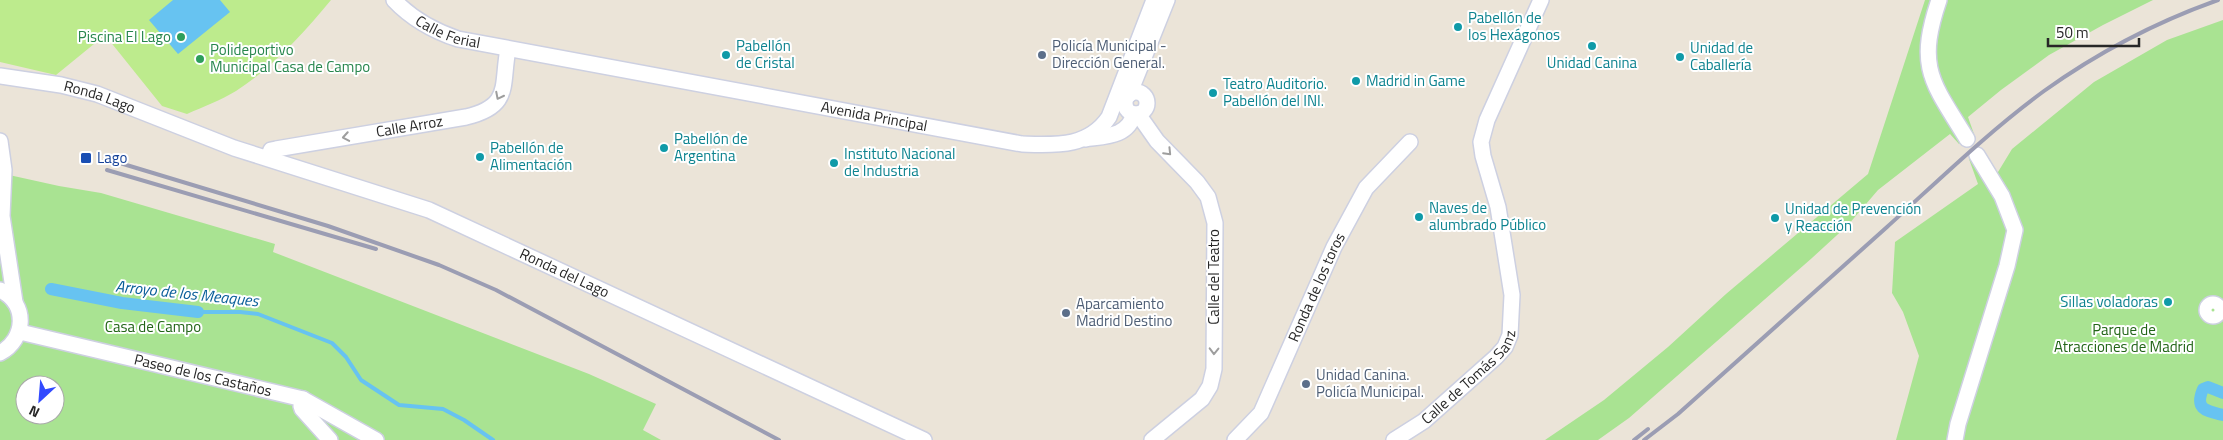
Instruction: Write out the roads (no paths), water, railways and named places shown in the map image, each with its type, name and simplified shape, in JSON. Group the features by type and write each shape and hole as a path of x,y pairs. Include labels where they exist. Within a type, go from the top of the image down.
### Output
{"street":[{"name":"Calle Ferial","path":"394,0 419,21 438,32 458,39 508,49"},
{"name":"Avenida Principal","path":"508,49 1022,144 1061,146 1084,139 1105,123 1109,117 1154,0"},
{"path":"1084,139 1111,136 1123,131 1132,123 1136,114 1144,111 1147,104 1136,95 1140,86 1139,73 1167,0"},
{"name":"Calle de Tomás Sanz","path":"1394,440 1424,420 1496,357 1505,347 1510,335 1512,295 1498,208 1483,156 1481,142 1487,120 1541,0"},
{"path":"1939,0 1929,37 1929,68 1937,90 1967,139"},
{"name":"Calle Arroz","path":"268,158 271,150 466,117 488,110 498,100 502,91 508,49"},
{"name":"Ronda Lago","path":"0,76 61,85 97,94 194,134"},
{"name":"Calle del Teatro","path":"1136,114 1157,141 1197,182 1208,197 1215,223 1214,369 1210,386 1202,399 1152,440"},
{"name":"Ronda del Lago","path":"194,134 429,210 924,440"},
{"path":"0,141 4,170 1,219 15,302 20,315 20,332 10,347 0,353"},
{"name":"Ronda de los toros","path":"1235,440 1261,412 1334,247 1366,188 1410,142"},
{"path":"1955,440 1958,424 2007,266 2015,230 2002,196 1976,155"},
{"path":"0,290 15,302"},
{"name":"Paseo de los Castaños","path":"20,332 303,399 376,440"},
{"path":"303,399 302,409 330,440"}],"water":[{"name":"Piscina El Lago","path":"173,0 220,0 230,12 178,54 149,20"}],"waterway":[{"name":"Arroyo de los Meaques","path":"51,289 122,303 198,312"},
{"name":"Arroyo de los Meaques","path":"198,312 258,314 332,343 346,357 361,380 399,405 443,409 464,420 493,440"},
{"path":"2223,393 2208,387 2203,389 2200,401 2207,411 2223,415"}],"railway":[{"path":"1644,440 1678,414 1964,157 2023,107 2064,77 2106,51 2150,28 2218,0"},
{"path":"110,160 328,226 439,265 496,290 779,440"},
{"path":"107,170 376,249"},
{"path":"1634,440 1648,429"}],"place":[{"name":"Pabellón de los Hexágonos","path":"1458,27"},
{"name":"Piscina El Lago","path":"181,37"},
{"name":"Unidad Canina","path":"1592,46"},
{"name":"Pabellón de Cristal","path":"726,55"},
{"name":"Policía Municipal - Dirección General.","path":"1042,55"},
{"name":"Unidad de Caballería","path":"1680,57"},
{"name":"Polideportivo Municipal Casa de Campo","path":"200,59"},
{"name":"Madrid in Game","path":"1356,81"},
{"name":"Teatro Auditorio. Pabellón del INI.","path":"1213,93"},
{"name":"Pabellón de Argentina","path":"664,148"},
{"name":"Pabellón de Alimentación","path":"480,157"},
{"name":"Lago","path":"86,158"},
{"name":"Instituto Nacional de Industria","path":"834,163"},
{"name":"Naves de alumbrado Público","path":"1419,217"},
{"name":"Unidad de Prevención y Reacción","path":"1775,218"},
{"name":"Sillas voladoras","path":"2168,302"},
{"name":"Aparcamiento Madrid Destino","path":"1066,313"},
{"name":"Unidad Canina. Policía Municipal.","path":"1306,384"}],"park label":[{"name":"Casa de Campo","path":"153,327"},
{"name":"Parque de Atracciones de Madrid","path":"2124,338"}]}
